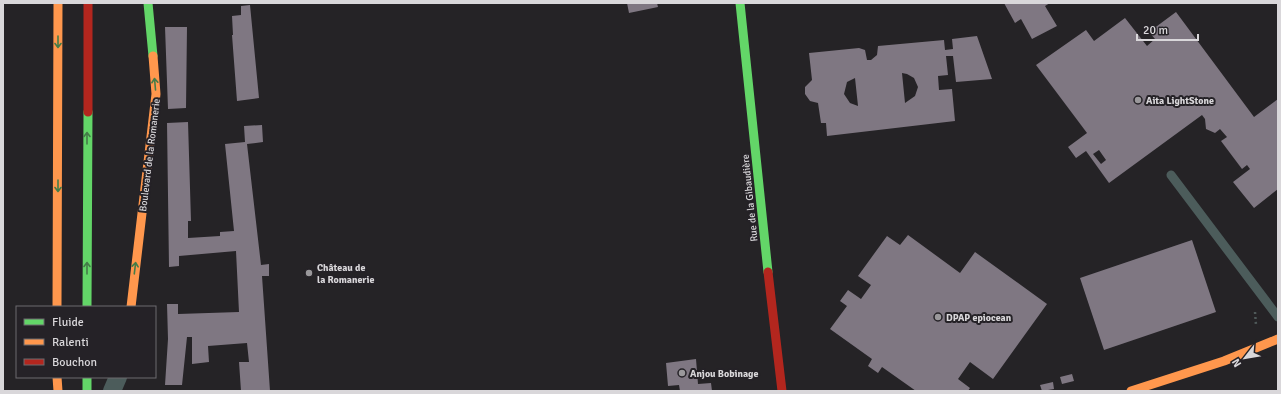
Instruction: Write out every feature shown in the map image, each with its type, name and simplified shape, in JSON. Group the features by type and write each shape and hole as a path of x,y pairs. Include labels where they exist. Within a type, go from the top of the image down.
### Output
{"street":[{"path":"57,306 58,3"},
{"path":"87,306 88,3"},
{"name":"Boulevard de la Romanerie","path":"130,306 156,94 148,3"},
{"name":"Rue de la Gibaudière","path":"740,3 770,298 782,391"},
{"path":"1131,391 1224,361 1278,340"},
{"path":"57,378 58,391"},
{"path":"87,378 87,391"},
{"path":"112,391 118,378"}],"lane":[{"path":"1171,175 1278,317"}],"path":[{"path":"1255,310 1257,332"}],"building":[{"path":"627,3 657,3 658,7 629,13"},
{"path":"1004,3 1050,3 1045,6 1057,26 1032,39 1021,19 1015,23"},
{"path":"250,5 259,98 237,101 232,16 241,15 241,6"},
{"path":"1176,12 1254,117 1278,99 1278,189 1254,208 1233,182 1250,169 1247,165 1242,169 1221,141 1227,137 1220,129 1215,133 1206,129 1205,119 1202,115 1109,183 1086,151 1076,158 1068,147 1087,133 1036,65 1086,30 1094,41 1125,18 1147,46 1155,39 1149,32","holes":["1099,150 1106,160 1101,164 1093,154"]},
{"path":"165,27 187,27 186,108 168,109"},
{"path":"977,36 992,79 956,82 953,56 946,56 948,75 938,76 939,90 952,89 955,121 827,136 826,123 821,123 818,103 810,101 805,94 805,87 812,80 809,53 859,48 865,50 867,60 871,60 877,55 878,46 944,40 945,50 953,49 952,39","holes":["902,73 914,78 918,87 915,96 905,103","855,78 858,106 850,103 844,94 847,82"]},
{"path":"188,122 191,221 188,221 188,238 220,236 220,232 234,231 225,144 245,142 244,126 262,125 263,142 247,144 261,265 269,264 269,276 262,276 270,391 241,391 239,362 249,362 247,343 208,346 209,362 192,364 192,337 187,337 182,385 165,385 168,339 167,304 178,304 178,314 239,312 236,251 179,256 179,266 169,267 167,123"},
{"name":"DPAP epiocean","path":"908,235 960,273 975,252 1047,304 993,379 970,362 958,379 970,388 968,391 916,391 882,367 878,373 868,366 872,359 830,329 847,306 840,301 848,290 861,299 871,285 858,276 887,236 900,245"},
{"path":"1192,240 1216,312 1104,350 1080,278"},
{"name":"Anjou Bobinage","path":"696,359 698,384 711,383 712,391 680,391 679,385 668,386 666,363"},
{"path":"1072,374 1074,381 1062,384 1060,377"},
{"path":"1053,382 1054,389 1042,391 1040,385"}],"traffic: fast":[{"path":"148,3 153,56"},
{"path":"740,3 768,272"},
{"path":"87,306 88,112"},
{"path":"87,378 87,391"}],"traffic: slow":[{"path":"57,306 58,3"},
{"path":"131,306 156,94 153,56"},
{"path":"1131,391 1224,361 1278,339"},
{"path":"57,378 58,391"}],"traffic: jam":[{"path":"88,3 88,112"},
{"path":"768,272 782,391"}],"place":[{"name":"Aita LightStone","path":"1138,100"},
{"name":"Château de la Romanerie","path":"309,273"},
{"name":"DPAP epiocean","path":"938,317"},
{"name":"Anjou Bobinage","path":"682,373"}]}
